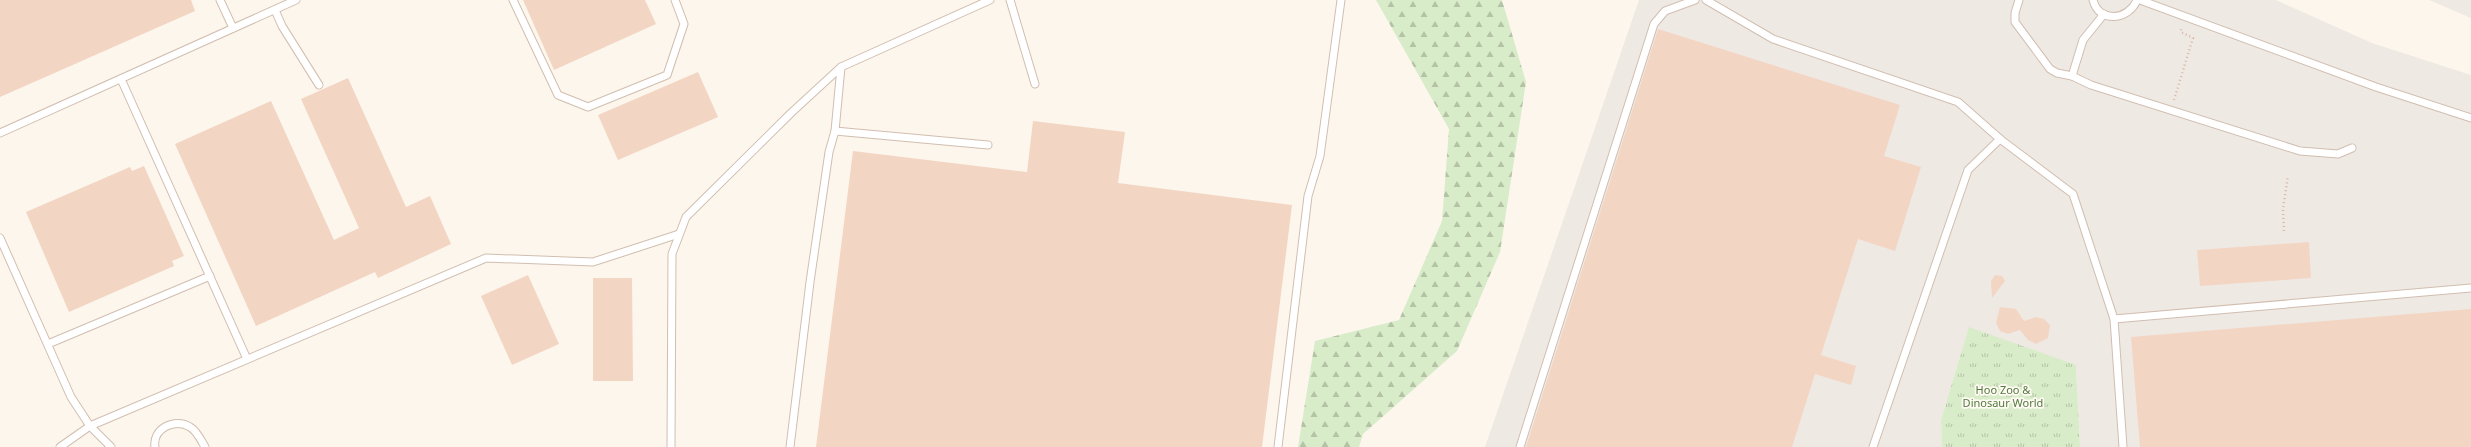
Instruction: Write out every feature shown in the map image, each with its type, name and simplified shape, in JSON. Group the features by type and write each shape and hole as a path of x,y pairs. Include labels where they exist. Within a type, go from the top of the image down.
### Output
{"lane":[{"path":"220,0 233,28"},
{"path":"0,133 296,0"},
{"path":"513,0 558,96 588,107 667,75 684,24 675,0"},
{"path":"671,447 672,254 686,217 791,113 841,67 990,0"},
{"path":"1010,0 1035,84"},
{"path":"1278,447 1308,196 1320,156 1341,0"},
{"path":"1520,447 1654,24 1665,11 1695,0"},
{"path":"1706,0 1773,39 1958,102 2000,139 2073,194 2114,319 2123,447"},
{"path":"2019,0 2015,12 2015,22 2050,69 2057,73 2072,76 2091,85 2300,151 2338,154 2352,148"},
{"path":"2093,0 2098,9 2104,14 2118,17 2131,11 2138,0 2376,87 2471,118"},
{"path":"274,10 282,26 319,85"},
{"path":"2072,76 2084,40 2104,14"},
{"path":"790,447 810,282 829,152 835,131 841,67"},
{"path":"121,79 247,359"},
{"path":"835,131 988,146"},
{"path":"1873,447 1968,170 2000,139"},
{"path":"60,447 90,426 486,258 593,262 679,234"},
{"path":"0,238 71,397 90,426 111,447"},
{"path":"48,344 210,276"},
{"path":"2114,319 2471,288"},
{"path":"155,447 155,436 159,431 170,424 178,423 191,427 205,447"}],"path":[{"path":"2171,110 2194,38 2181,32 2181,26"},
{"path":"2284,231 2283,209 2288,176"}],"shaded area":[{"path":"1639,0 2276,0 2372,43 2471,75 2471,447 2080,447 2076,365 1969,328 1941,420 1942,447 1485,447"},
{"path":"2429,0 2471,0 2471,18"}],"green space":[{"path":"1376,0 1502,0 1526,82 1500,252 1457,351 1363,434 1359,447 1298,447 1315,341 1399,320 1442,221 1449,129"},
{"name":"Hoo Zoo & Dinosaur World","path":"1969,327 2076,365 2080,447 1942,447 1941,420"}],"building":[{"path":"0,0 191,0 195,11 0,97"},
{"path":"523,0 645,0 656,24 554,70"},
{"path":"1658,29 1900,105 1884,156 1921,167 1895,251 1858,239 1821,355 1856,366 1851,385 1815,374 1792,447 1526,447"},
{"path":"698,72 718,117 618,160 598,115"},
{"path":"348,78 406,207 430,196 451,244 378,278 375,272 256,326 175,144 271,101 334,240 359,228 301,99"},
{"path":"1033,121 1125,132 1118,183 1292,205 1262,447 816,447 853,151 1027,172"},
{"path":"144,166 184,256 172,261 174,266 69,312 26,212 130,167 132,171"},
{"path":"2309,242 2311,278 2200,286 2197,250"},
{"path":"528,275 559,344 512,365 481,296"},
{"path":"1995,275 2002,276 2005,281 1992,298 1991,281"},
{"path":"593,278 632,278 633,381 593,381"},
{"path":"2000,307 2016,309 2024,321 2036,317 2044,319 2050,325 2048,338 2036,344 2028,340 2020,330 2008,334 2000,331 1996,323"},
{"path":"2471,309 2471,447 2140,447 2131,337"}]}
